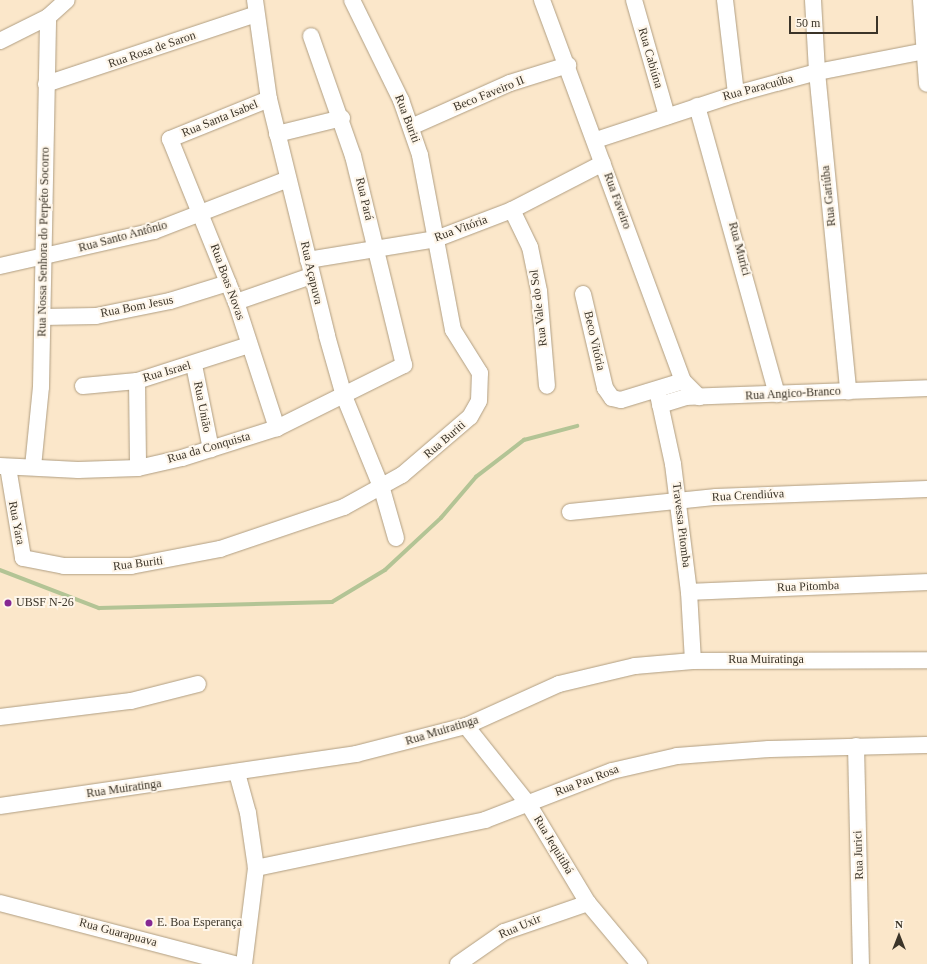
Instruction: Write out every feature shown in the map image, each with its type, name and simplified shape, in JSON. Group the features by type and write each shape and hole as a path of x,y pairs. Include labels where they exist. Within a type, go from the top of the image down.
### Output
{"street":[{"path":"0,41 48,17 67,0"},
{"name":"Rua Buriti","path":"22,556 64,566 109,568 182,558 268,533 382,489 465,424 479,401 480,372 453,330 427,183 411,127 352,0"},
{"name":"Rua Faveiro","path":"542,0 596,140 683,381 699,397"},
{"name":"Rua Cabiúna","path":"634,0 667,116"},
{"path":"725,0 736,94"},
{"name":"Rua Gariúba","path":"813,0 816,72 848,391"},
{"path":"921,0 927,84"},
{"name":"Rua Rosa de Saron","path":"46,84 256,7"},
{"name":"Rua Açapuva","path":"256,7 269,99 311,276 344,396 382,489 396,538"},
{"name":"Rua Nossa Senhora do Perpéto Socorro","path":"33,467 41,387 43,317 42,256 48,17"},
{"name":"Rua Pará","path":"311,36 342,118 404,365"},
{"name":"Rua Paracuúba","path":"596,140 697,106 816,72 926,61"},
{"name":"Beco Faveiro II","path":"411,127 510,82 568,65"},
{"name":"Rua Santa Isabel","path":"170,139 269,99"},
{"name":"Rua Murici","path":"697,106 777,394"},
{"path":"277,134 342,118"},
{"name":"Rua Boas Novas","path":"170,139 236,302 277,428"},
{"name":"Rua Vitória","path":"308,260 436,239 512,210 604,163"},
{"name":"Rua Santo Antônio","path":"0,266 154,231 288,179"},
{"name":"Rua Vale do Sol","path":"512,210 530,247 537,284 547,386"},
{"path":"236,302 311,276"},
{"name":"Rua Bom Jesus","path":"43,317 96,316 170,301 228,283"},
{"name":"Beco Vitória","path":"583,294 605,388 615,400 658,398"},
{"name":"Rua Israel","path":"83,386 137,381 194,365 249,345"},
{"name":"Rua União","path":"194,365 211,449"},
{"name":"Rua da Conquista","path":"4,466 78,470 138,468 211,449 277,428 404,365"},
{"path":"137,381 138,468"},
{"path":"658,398 683,381"},
{"name":"Rua Angico-Branco","path":"658,398 927,388"},
{"name":"Travessa Pitomba","path":"658,398 678,501 689,592 693,661"},
{"name":"Rua Yara","path":"4,466 22,556"},
{"name":"Rua Crendiúva","path":"570,512 678,501 927,489"},
{"name":"Rua Pitomba","path":"689,592 927,582"},
{"name":"Rua Muiratinga","path":"0,806 237,774 356,754 466,726 575,680 635,666 693,661 927,660"},
{"path":"0,717 131,700 198,684"},
{"name":"Rua Jequitibá","path":"466,726 529,805 588,903 639,964"},
{"name":"Rua Pau Rosa","path":"256,868 485,820 529,805 612,771 677,756 856,746 927,745"},
{"name":"Rua Jurici","path":"856,746 861,964"},
{"path":"237,774 248,813 256,868 244,964"},
{"name":"Rua Guarapuava","path":"0,903 235,964"},
{"name":"Rua Uxir","path":"458,964 504,932 588,903"}],"waterway":[{"path":"0,570 99,608 332,602 385,570 441,518 476,477 524,440 577,426"}],"place":[{"name":"UBSF N-26","path":"8,603"},
{"name":"E. Boa Esperança","path":"149,923"}]}
